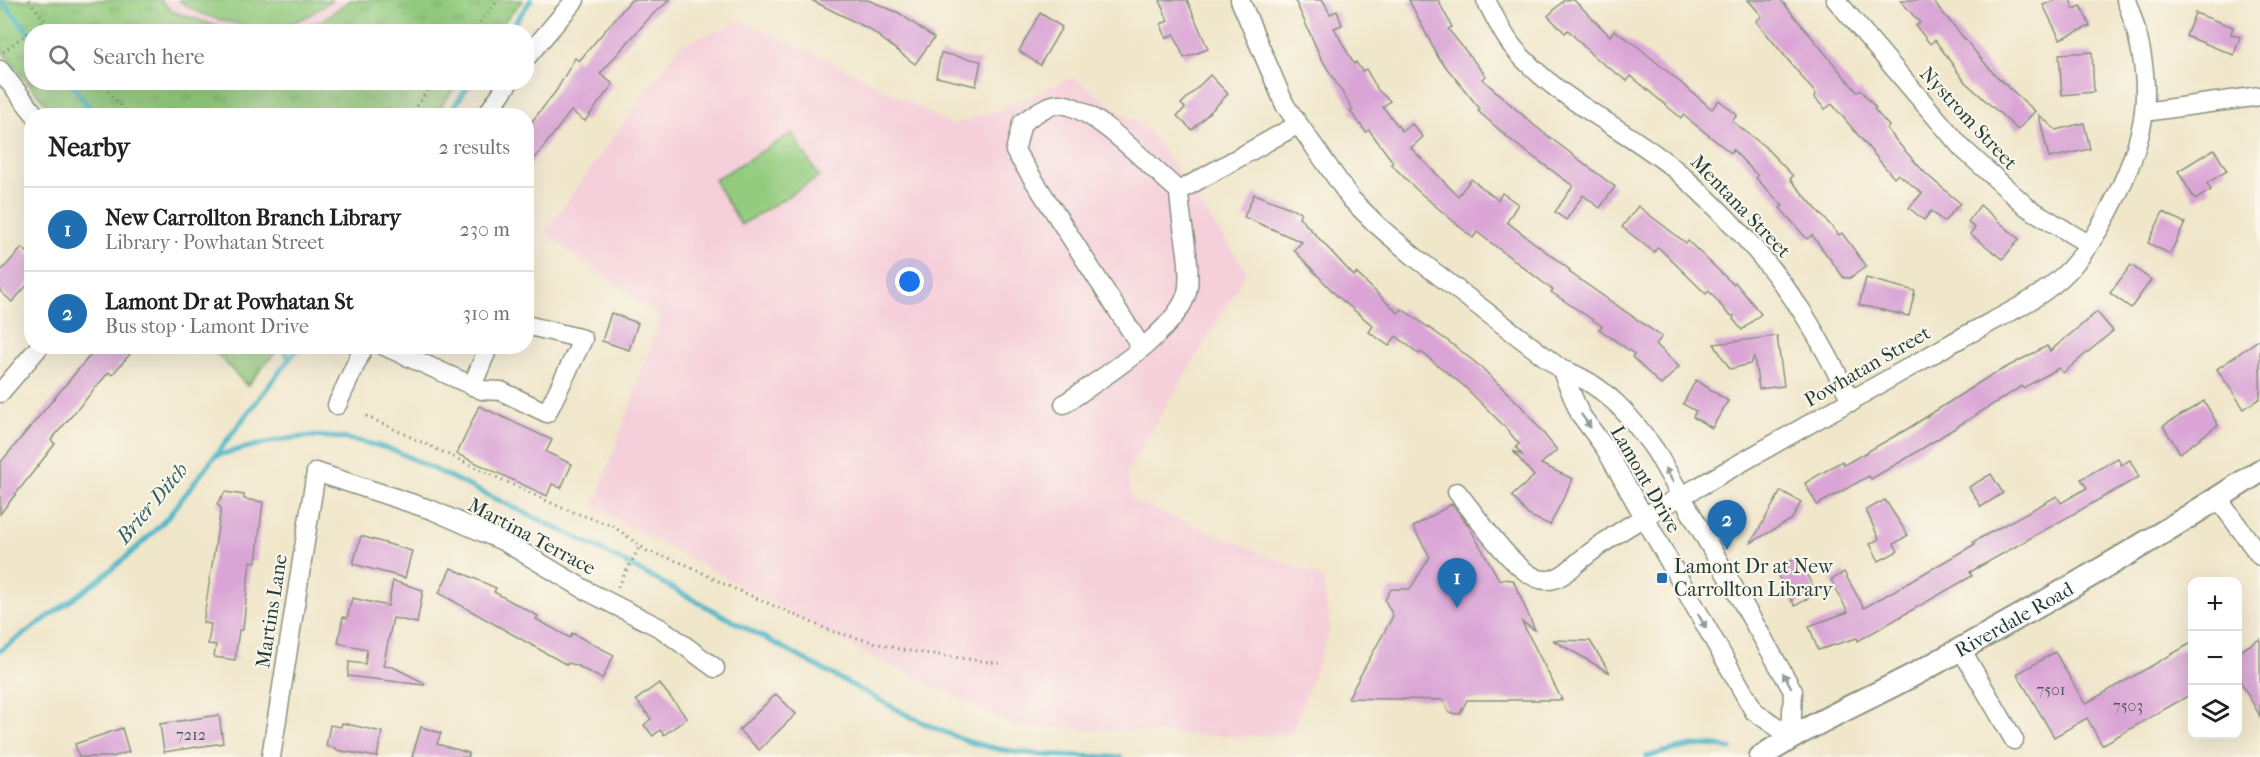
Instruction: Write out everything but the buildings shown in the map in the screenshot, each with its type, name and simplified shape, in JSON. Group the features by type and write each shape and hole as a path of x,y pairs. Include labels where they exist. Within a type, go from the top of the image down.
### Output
{"main road":[{"name":"Riverdale Road","path":"1761,757 1791,737 1868,700 1961,650 2218,499 2260,471"}],"street":[{"path":"534,49 575,0"},
{"name":"Lamont Drive","path":"1240,0 1281,98 1297,125 1351,199 1377,225 1561,369 1583,377 1598,387 1632,418 1655,450 1793,690 1791,737"},
{"name":"Mentana Street","path":"1486,0 1513,48 1580,106 1636,140 1675,170 1739,232 1779,279 1802,311 1852,402"},
{"name":"Nystrom Street","path":"1836,0 1962,148 2027,207 2088,244"},
{"name":"Powhatan Street","path":"1457,492 1518,567 1542,580 1560,577 1601,544 1643,517 1852,402 2049,287 2070,268 2101,223 2129,165 2144,112 2144,75 2133,19 2126,0"},
{"path":"2,61 31,108"},
{"path":"491,108 504,90"},
{"path":"2144,112 2260,96"},
{"path":"1064,404 1142,348 1173,318 1185,300 1188,288 1179,192 1111,131 1073,107 1058,104 1022,123 1015,151 1142,348"},
{"path":"1179,192 1297,125"},
{"path":"402,354 472,386 482,390 501,391 547,413 583,339 534,327"},
{"path":"0,393 33,354"},
{"path":"337,405 360,354"},
{"path":"472,386 486,354"},
{"name":"Lamont Drive","path":"1561,369 1580,414 1605,448 1754,711 1791,737"},
{"name":"Martina Terrace","path":"316,472 432,510 505,542 590,592 662,630 715,668"},
{"name":"Martins Lane","path":"271,757 316,472"},
{"path":"2218,499 2260,556"},
{"path":"1961,650 2014,740"}],"path":[{"path":"29,0 46,24"},
{"path":"478,24 498,0"},
{"path":"40,24 43,21"},
{"path":"2,61 24,40"},
{"path":"107,90 123,108"},
{"path":"415,108 428,90"},
{"path":"366,417 562,508 613,526 640,546 685,564 724,584 831,631 903,650 1004,664"},
{"path":"623,577 640,546"}],"shaded area":[{"path":"161,0 350,0 322,21 313,24 211,24 171,11"},
{"path":"743,21 827,59 952,125 998,110 1073,77 1151,134 1247,271 1126,473 1133,501 1323,578 1330,630 1292,733 1245,737 1017,726 874,658 594,507 661,317 544,233 680,45"}],"green space":[{"path":"0,0 161,0 171,11 211,24 24,24 24,78 0,49"},
{"path":"179,0 332,0 314,12 284,24 238,24 213,18 188,7"},
{"path":"350,0 523,0 502,24 312,24 322,21"},
{"path":"34,90 453,90 440,108 49,108"},
{"path":"792,133 819,177 741,225 714,180"},
{"path":"217,354 274,354 247,386"}],"waterway":[{"name":"Brier Ditch","path":"1,0 24,27"},
{"path":"514,24 531,0"},
{"name":"Brier Ditch","path":"76,90 90,108"},
{"path":"453,108 466,90"},
{"name":"Brier Ditch","path":"0,651 109,572 168,517 290,358 286,354"},
{"path":"290,358 293,354"},
{"path":"215,456 265,443 306,437 348,439 398,452 596,547 911,717 948,733 970,742 1007,751 1045,755 1121,757"},
{"path":"1646,757 1699,745 1731,749"}],"place":[{"name":"Lamont Dr at Powhatan St","path":"1727,550"},
{"name":"Lamont Dr at New Carrollton Library","path":"1662,578"},
{"name":"New Carrollton Branch Library","path":"1457,608"}]}
